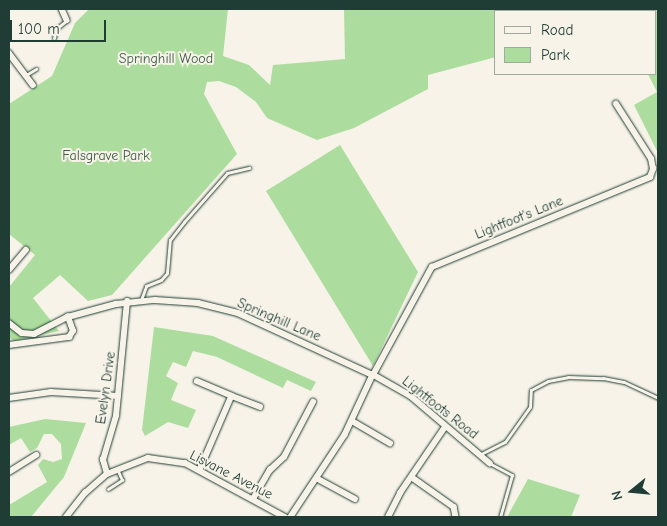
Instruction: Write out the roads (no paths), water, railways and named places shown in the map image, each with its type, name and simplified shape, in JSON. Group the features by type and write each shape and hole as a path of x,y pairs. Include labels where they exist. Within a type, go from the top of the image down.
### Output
{"street":[{"path":"62,9 67,20"},
{"path":"9,53 33,85"},
{"name":"Lightfoot's Lane","path":"373,375 432,267 650,177 653,168 651,159 616,104"},
{"path":"9,270 26,250"},
{"name":"Springhill Lane","path":"9,324 28,334 43,331 68,317 128,302 141,300 198,303 238,313 373,375"},
{"name":"Evelyn Drive","path":"108,474 103,460 113,431 128,302"},
{"path":"9,345 69,337 72,331 68,317"},
{"path":"291,517 318,479 352,421 373,375"},
{"name":"Lightfoots Road","path":"373,375 410,396 490,464"},
{"path":"197,381 260,407"},
{"path":"9,398 51,392 118,396"},
{"path":"200,470 232,396"},
{"path":"253,499 270,470 284,457 298,424 313,402"},
{"path":"352,421 390,443"},
{"path":"388,517 400,493 413,478 445,427"},
{"path":"9,472 36,455"},
{"name":"Lisvane Avenue","path":"108,474 148,458 184,463 285,517"},
{"path":"66,517 85,493 108,474"},
{"path":"413,478 454,508 456,517"},
{"path":"318,479 355,499"}],"lane":[{"path":"54,38 56,30 67,20"},
{"path":"25,76 36,69"},
{"path":"141,300 146,286 161,280 167,273 170,240 184,222 227,173 248,168"},
{"path":"479,455 505,442 530,407 531,390 548,381 568,377 602,378 624,382 658,398"},
{"path":"490,464 512,475 500,517"},
{"path":"108,489 122,480 117,470"}],"park label":[{"name":"Springhill Wood","path":"166,59"},
{"name":"Falsgrave Park","path":"106,156"}]}
